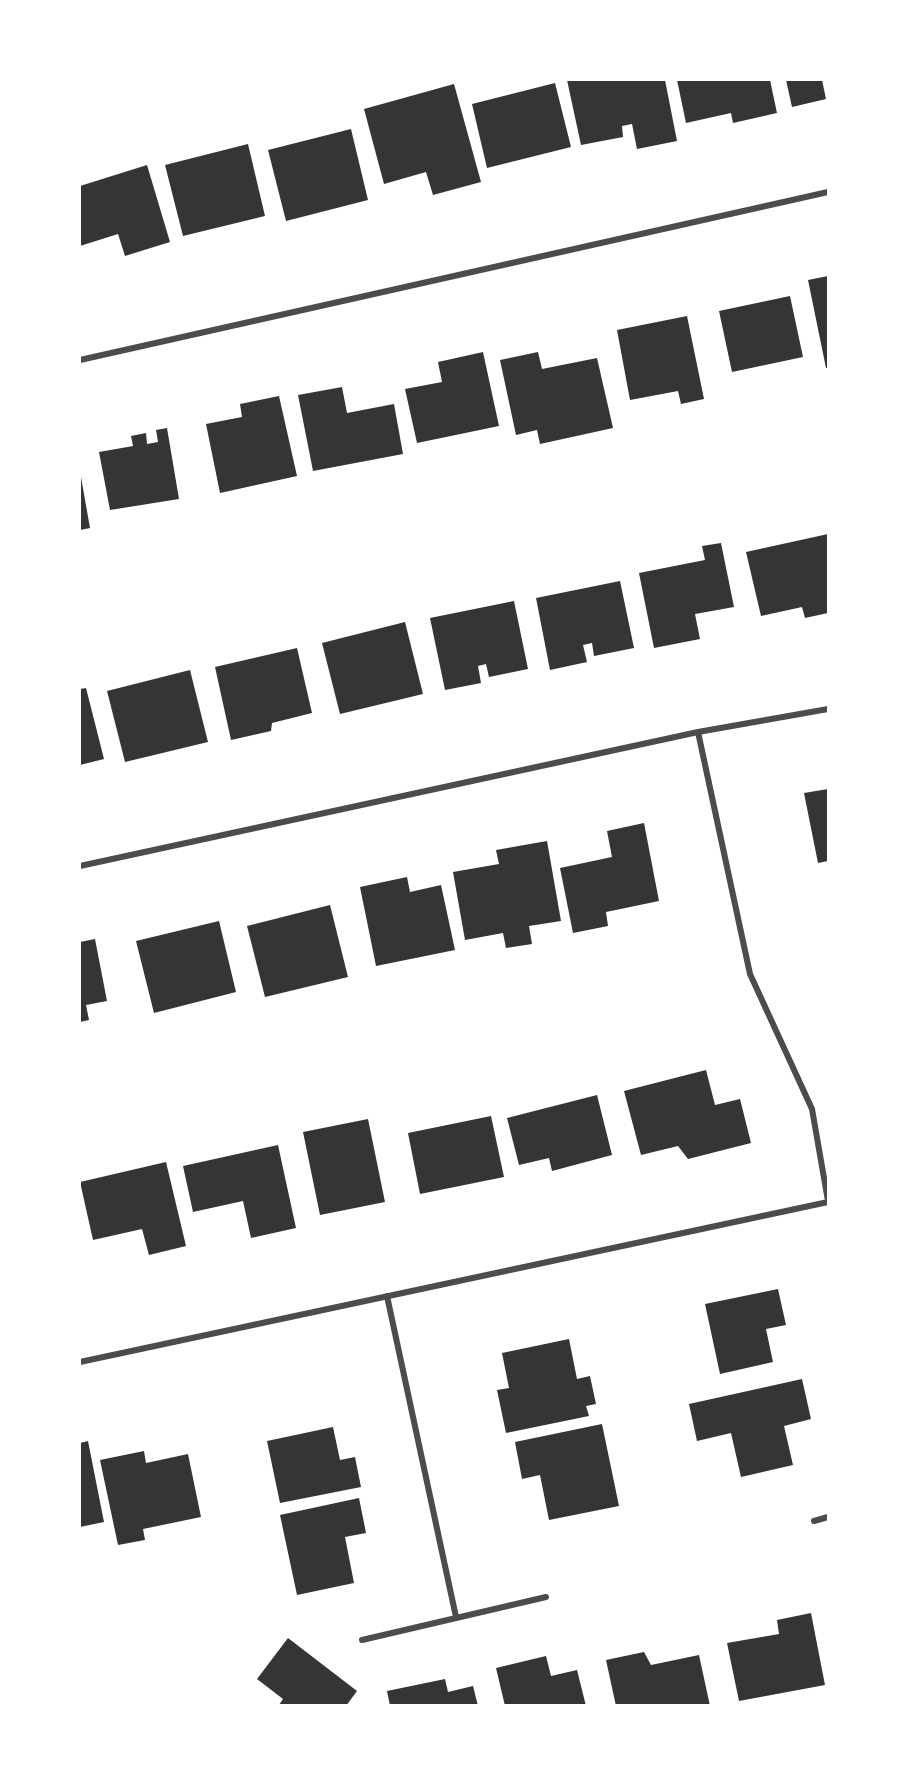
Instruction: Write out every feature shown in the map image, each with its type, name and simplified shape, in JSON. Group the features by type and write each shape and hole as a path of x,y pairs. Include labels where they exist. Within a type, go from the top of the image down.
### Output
{"street":[{"path":"80,360 828,192"},
{"path":"80,866 698,732 828,709"},
{"path":"80,1362 828,1202 812,1109 750,974 698,732"},
{"path":"387,1296 456,1617"},
{"path":"814,1521 828,1517"},
{"path":"362,1640 546,1597"}],"building":[{"path":"567,80 665,80 677,141 637,149 632,124 622,126 623,137 581,145"},
{"path":"677,80 770,80 777,113 733,123 731,113 686,123"},
{"path":"786,80 822,80 826,99 792,107"},
{"path":"555,83 571,147 487,168 472,104"},
{"path":"454,84 481,182 433,195 426,172 384,184 364,109"},
{"path":"351,129 368,200 286,221 268,150"},
{"path":"248,144 265,216 183,236 165,165"},
{"path":"147,165 170,242 125,256 118,234 80,246 80,186"},
{"path":"828,276 828,368 826,368 808,280"},
{"path":"790,296 803,357 732,372 719,311"},
{"path":"687,316 704,399 681,404 678,391 630,400 617,330"},
{"path":"483,352 499,426 417,443 405,389 442,382 438,362"},
{"path":"538,352 542,369 597,358 613,428 540,444 537,430 516,435 500,360"},
{"path":"342,387 347,413 394,404 403,454 313,471 298,395"},
{"path":"279,396 297,476 220,493 206,424 242,417 240,404"},
{"path":"167,428 179,499 110,510 99,452 133,446 131,436 146,433 147,444 158,442 156,430"},
{"path":"80,478 90,528 80,530"},
{"path":"828,534 828,613 805,618 802,607 761,616 746,552"},
{"path":"721,543 734,607 695,614 700,639 654,648 639,573 705,560 702,546"},
{"path":"620,581 634,648 594,656 592,643 583,645 587,662 550,670 536,598"},
{"path":"514,601 528,669 489,677 486,664 478,666 481,683 445,690 430,618"},
{"path":"405,622 423,694 340,714 322,643"},
{"path":"297,648 312,713 272,723 271,731 231,740 215,667"},
{"path":"190,670 208,742 125,762 107,691"},
{"path":"86,688 104,759 80,765 80,689"},
{"path":"828,789 828,861 818,863 804,793"},
{"path":"644,823 659,901 606,912 608,926 573,933 560,868 612,857 607,831"},
{"path":"547,841 561,921 529,926 532,944 506,948 503,933 465,940 453,872 499,864 496,850"},
{"path":"407,877 410,892 441,885 455,950 376,966 360,887"},
{"path":"330,905 348,977 265,997 247,926"},
{"path":"219,921 236,992 154,1013 136,941"},
{"path":"95,939 107,1001 86,1005 89,1020 80,1022 80,942"},
{"path":"706,1070 715,1105 740,1099 751,1143 688,1159 678,1146 641,1155 624,1091"},
{"path":"597,1095 612,1155 552,1171 549,1158 519,1165 507,1118"},
{"path":"491,1116 504,1177 420,1194 408,1133"},
{"path":"368,1119 385,1202 320,1215 303,1132"},
{"path":"278,1145 296,1228 251,1238 243,1201 193,1212 183,1166"},
{"path":"166,1162 186,1246 149,1255 142,1229 93,1240 80,1182"},
{"path":"778,1289 786,1325 766,1329 773,1362 720,1374 705,1304"},
{"path":"569,1339 577,1379 590,1376 596,1404 586,1406 589,1416 506,1433 497,1390 509,1388 502,1353"},
{"path":"802,1379 811,1419 784,1426 793,1465 741,1477 731,1433 697,1441 689,1404"},
{"path":"602,1424 619,1506 549,1520 540,1475 522,1479 515,1442"},
{"path":"333,1427 340,1460 355,1457 361,1487 280,1503 267,1441"},
{"path":"88,1441 104,1522 80,1527 80,1443"},
{"path":"144,1451 146,1463 188,1454 201,1517 143,1529 145,1540 118,1545 100,1460"},
{"path":"359,1498 366,1533 345,1537 354,1583 297,1595 280,1515"},
{"path":"811,1613 825,1685 739,1701 727,1643 779,1634 777,1620"},
{"path":"288,1638 357,1691 346,1706 279,1705 283,1699 257,1679"},
{"path":"644,1652 651,1665 699,1655 710,1706 616,1706 606,1660"},
{"path":"546,1656 551,1676 577,1670 586,1706 505,1706 496,1668"},
{"path":"445,1679 448,1692 473,1686 478,1706 390,1706 387,1691"}]}
